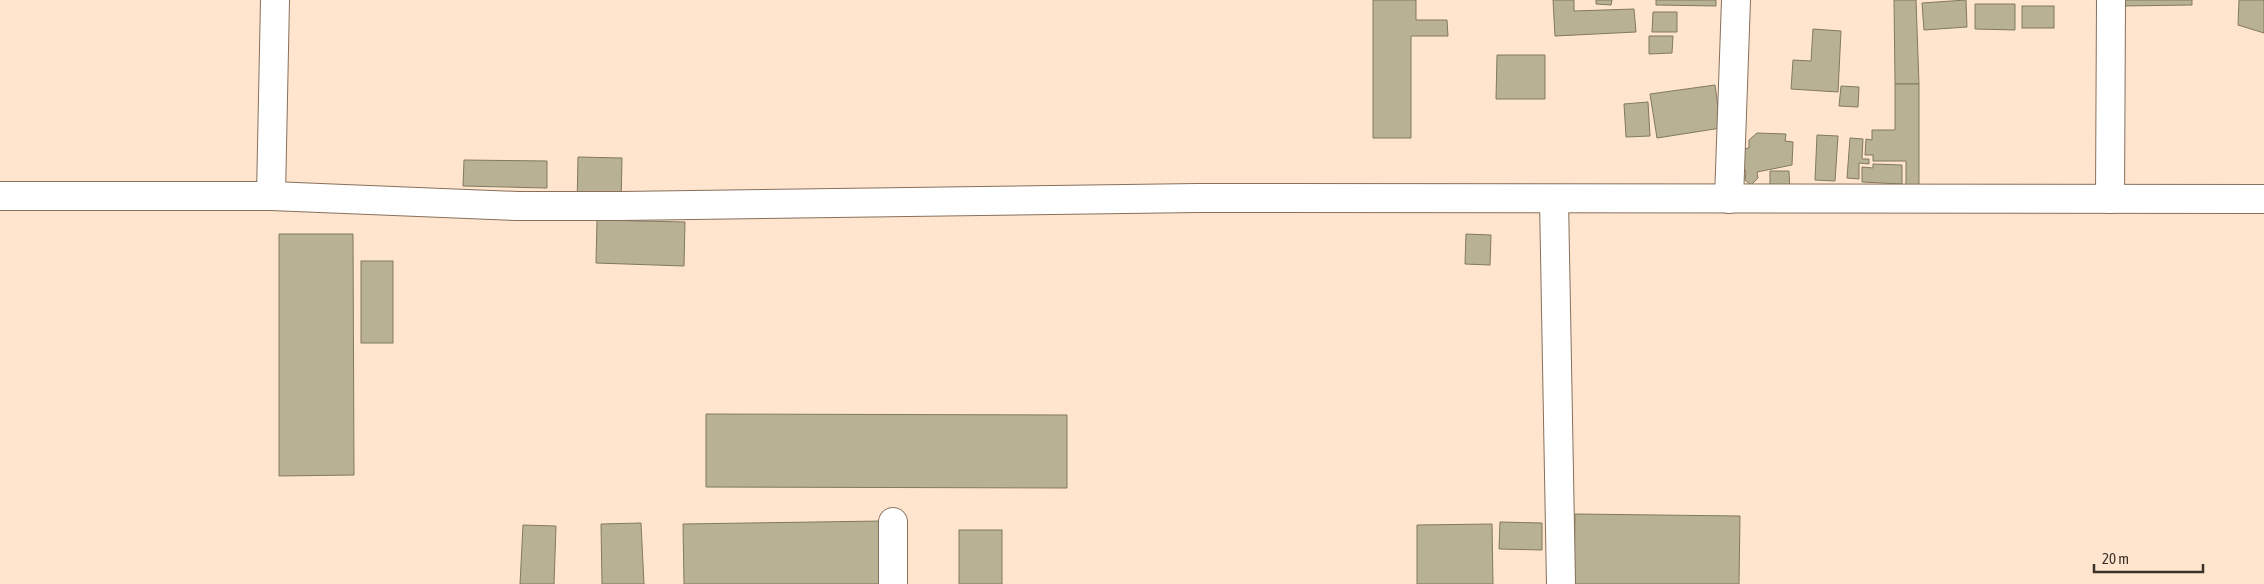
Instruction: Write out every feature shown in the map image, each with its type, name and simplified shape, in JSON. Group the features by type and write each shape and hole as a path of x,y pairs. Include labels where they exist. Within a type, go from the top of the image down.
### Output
{"street":[{"path":"272,196 275,0"},
{"path":"1729,199 1736,0"},
{"path":"2110,199 2111,0"},
{"path":"0,196 272,196 517,206 1198,198 2264,199"},
{"path":"1554,199 1561,584"},
{"path":"893,522 893,584"}],"building":[{"path":"1373,0 1416,0 1416,20 1447,20 1448,36 1411,36 1411,138 1373,138"},
{"path":"1553,0 1574,0 1574,11 1634,9 1636,32 1555,36"},
{"path":"1596,0 1612,0 1611,5 1596,4"},
{"path":"1656,0 1716,0 1716,6 1656,5"},
{"path":"1894,0 1916,0 1919,84 1895,84"},
{"path":"1966,0 1967,27 1924,30 1922,3"},
{"path":"2121,0 2192,0 2192,5 2121,6"},
{"path":"2239,0 2264,0 2264,33 2238,25"},
{"path":"1975,4 2015,4 2015,30 1975,29"},
{"path":"2022,6 2054,6 2054,28 2022,28"},
{"path":"1653,12 1677,12 1677,32 1652,32"},
{"path":"1813,29 1841,31 1838,92 1791,89 1793,60 1811,61"},
{"path":"1649,36 1673,36 1672,53 1649,54"},
{"path":"1497,55 1545,55 1545,99 1496,99"},
{"path":"1895,84 1919,84 1919,192 1906,192 1906,161 1873,161 1873,155 1865,155 1866,139 1872,140 1872,130 1895,130"},
{"path":"1715,85 1721,128 1657,138 1650,94"},
{"path":"1841,86 1859,87 1858,107 1839,106"},
{"path":"1648,102 1650,136 1626,137 1624,104"},
{"path":"1757,133 1786,134 1785,141 1793,142 1792,165 1757,172 1758,178 1751,185 1745,180 1746,172 1741,163 1742,149 1749,148 1749,140"},
{"path":"1817,135 1838,136 1835,181 1815,180"},
{"path":"1850,138 1863,139 1862,159 1869,159 1869,164 1859,163 1859,179 1847,178"},
{"path":"578,157 622,158 621,206 577,206"},
{"path":"464,160 547,161 547,188 463,186"},
{"path":"1873,164 1902,165 1902,184 1862,182 1862,167 1873,168"},
{"path":"1770,171 1789,171 1790,191 1770,191"},
{"path":"597,220 685,222 684,266 596,263"},
{"path":"279,234 353,234 354,475 279,476"},
{"path":"1466,234 1491,235 1490,265 1465,264"},
{"path":"361,261 393,261 393,343 361,343"},
{"path":"706,414 1067,415 1067,488 706,487"},
{"path":"1575,514 1740,516 1739,584 1574,584"},
{"path":"882,521 882,584 684,584 683,524"},
{"path":"1500,522 1542,523 1542,550 1499,549"},
{"path":"641,523 644,584 602,584 601,524"},
{"path":"1492,524 1493,584 1417,584 1417,525"},
{"path":"523,525 556,526 554,584 520,584"},
{"path":"959,530 1002,530 1002,584 959,584"}]}
